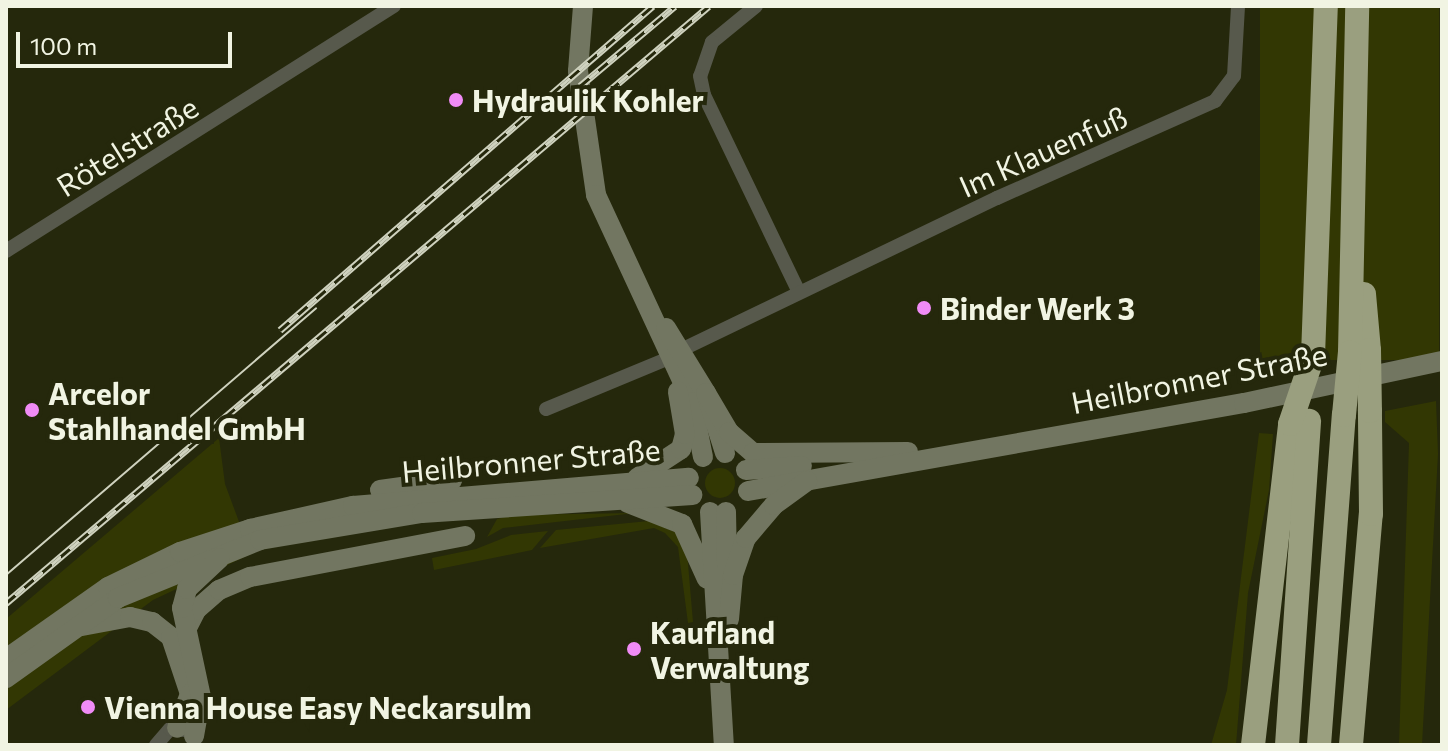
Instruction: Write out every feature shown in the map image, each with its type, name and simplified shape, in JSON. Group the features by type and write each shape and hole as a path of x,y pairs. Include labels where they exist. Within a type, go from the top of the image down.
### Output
{"highway":[{"path":"1253,745 1300,422 1313,356 1326,6"},
{"path":"1351,745 1371,514 1370,411 1359,351 1354,168 1357,6"},
{"path":"1319,745 1344,415 1359,351"},
{"path":"1287,745 1300,422"}],"main road":[{"path":"582,7 578,66 587,159 596,195 633,280 675,359 699,420 703,457 690,486 718,512 725,745"},
{"path":"675,359 706,393 729,432 753,453 908,452"},
{"path":"629,482 665,464 681,449 685,434 675,359"},
{"name":"Heilbronner Straße","path":"748,491 967,449 1244,403 1442,361"},
{"path":"706,393 725,453 746,470 748,491 718,512"},
{"name":"Heilbronner Straße","path":"746,470 908,452 967,449"},
{"path":"703,457 725,453"},
{"path":"722,613 746,538 774,505 814,477"},
{"path":"180,552 300,503 452,480"},
{"name":"Heilbronner Straße","path":"6,659 72,608 180,552 250,529 353,506 629,482 690,486"},
{"name":"Heilbronner Straße","path":"6,678 118,598 226,552 358,521 608,498 690,486"},
{"path":"608,498 652,509 682,524 700,554 722,613"},
{"path":"187,628 196,610 219,590 250,577 465,536"},
{"path":"189,736 201,697 182,608 187,589 226,552"},
{"path":"74,627 130,617 152,622 171,637 190,694 189,736"}],"street":[{"name":"Rötelstraße","path":"6,251 394,6"},
{"path":"756,6 712,42 700,76 704,95 799,292"},
{"name":"Im Klauenfuß","path":"546,409 675,359 799,292 1215,101 1236,67 1238,6"},
{"path":"156,745 163,733 189,736"}],"green space":[{"path":"1260,6 1439,6 1439,360 1260,360"},
{"path":"1436,401 1438,454 1422,745 1399,745 1409,443 1385,422 1385,411"},
{"path":"1259,433 1273,434 1269,490 1248,593 1236,745 1211,745 1227,690"},
{"path":"219,438 225,484 251,554 153,600 6,710 6,619"},
{"path":"720,468 726,469 734,477 734,489 726,497 720,498 714,497 706,489 705,483 706,477 714,469"},
{"path":"635,513 503,528 487,537 497,519 512,515"},
{"path":"649,521 677,533 687,552 693,622 688,623 678,547 665,533 654,528 540,548 556,530"},
{"path":"548,531 532,550 434,570 432,558 476,549 511,535"}],"tram line":[{"path":"6,575 316,308"}],"railway":[{"path":"280,330 653,6"},
{"path":"580,86 675,6"},
{"path":"6,603 709,6"}],"place":[{"name":"Hydraulik Kohler","path":"456,100"},
{"name":"Binder Werk 3","path":"924,308"},
{"name":"Arcelor Stahlhandel GmbH","path":"32,410"},
{"name":"Kaufland Verwaltung","path":"634,649"},
{"name":"Vienna House Easy Neckarsulm","path":"88,707"}]}
